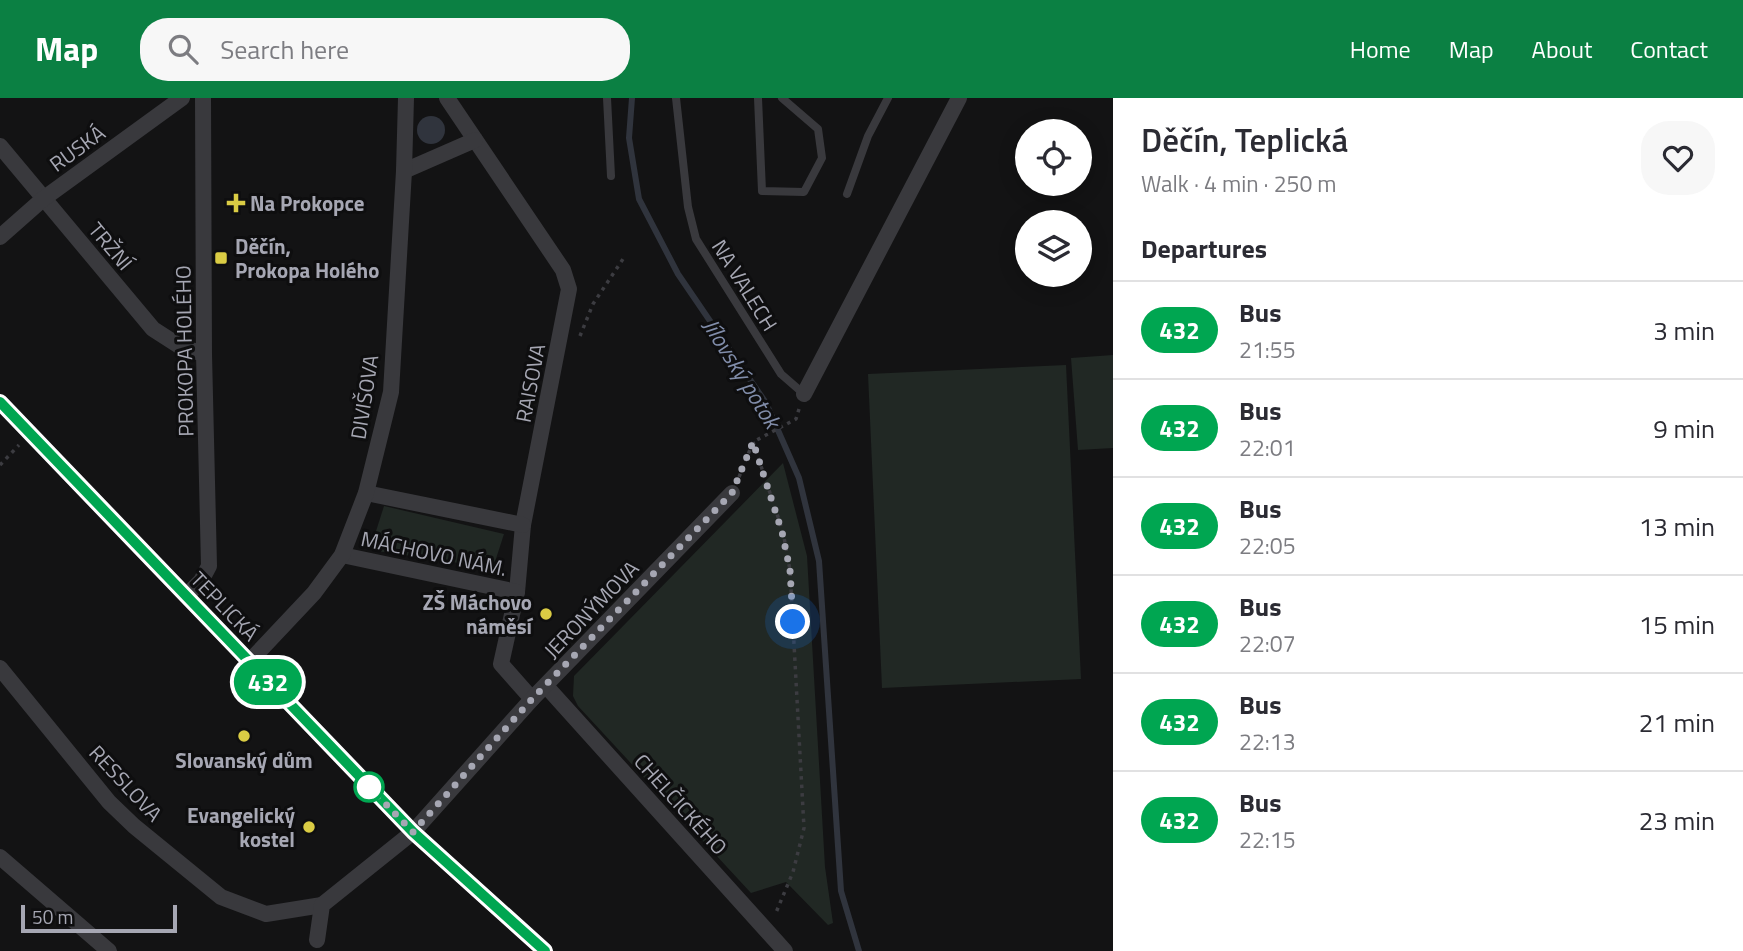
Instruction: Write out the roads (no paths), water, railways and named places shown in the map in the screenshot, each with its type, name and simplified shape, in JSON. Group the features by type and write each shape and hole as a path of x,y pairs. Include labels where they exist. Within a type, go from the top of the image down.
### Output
{"street":[{"name":"RUSKÁ","path":"0,237 43,199 182,98"},
{"name":"PROKOPA HOLÉHO","path":"186,596 201,581 209,566 204,354 203,98"},
{"name":"DIVIŠOVA","path":"249,662 314,593 342,555 366,493 391,392 406,98"},
{"name":"RAISOVA","path":"447,98 563,270 569,289 523,525 517,592 501,664 532,699"},
{"path":"804,394 960,98"},
{"path":"404,171 475,140"},
{"name":"TRŽNÍ","path":"0,146 153,329 181,347 204,354"},
{"name":"TEPLICKÁ","path":"0,402 413,832 545,951"},
{"path":"366,493 523,525"},
{"name":"JERONÝMOVA","path":"322,905 413,832 532,699 732,493"},
{"name":"MÁCHOVO NÁM.","path":"342,555 517,592"},
{"name":"RESSLOVA","path":"0,668 108,802 221,897 266,914 322,905"},
{"name":"CHELČICKÉHO","path":"546,687 785,951"},
{"path":"0,856 109,951"},
{"path":"317,940 322,905"}],"lane":[{"path":"607,98 611,176"},
{"name":"NA VALECH","path":"676,98 688,207 696,239 781,374 804,394"},
{"path":"758,98 762,191 804,192 822,158 818,129 782,98"},
{"path":"847,194 868,136 888,98"}],"waterway":[{"name":"Jílovský potok","path":"632,98 629,138 639,199 678,274 766,403 799,478 819,561 841,891 859,951"}],"place":[{"name":"Na Prokopce","path":"236,203"},
{"name":"Děčín, Prokopa Holého","path":"221,258"},
{"name":"ZŠ Máchovo náměsí","path":"546,614"},
{"name":"Slovanský dům","path":"244,736"},
{"name":"Evangelický kostel","path":"309,827"}]}
